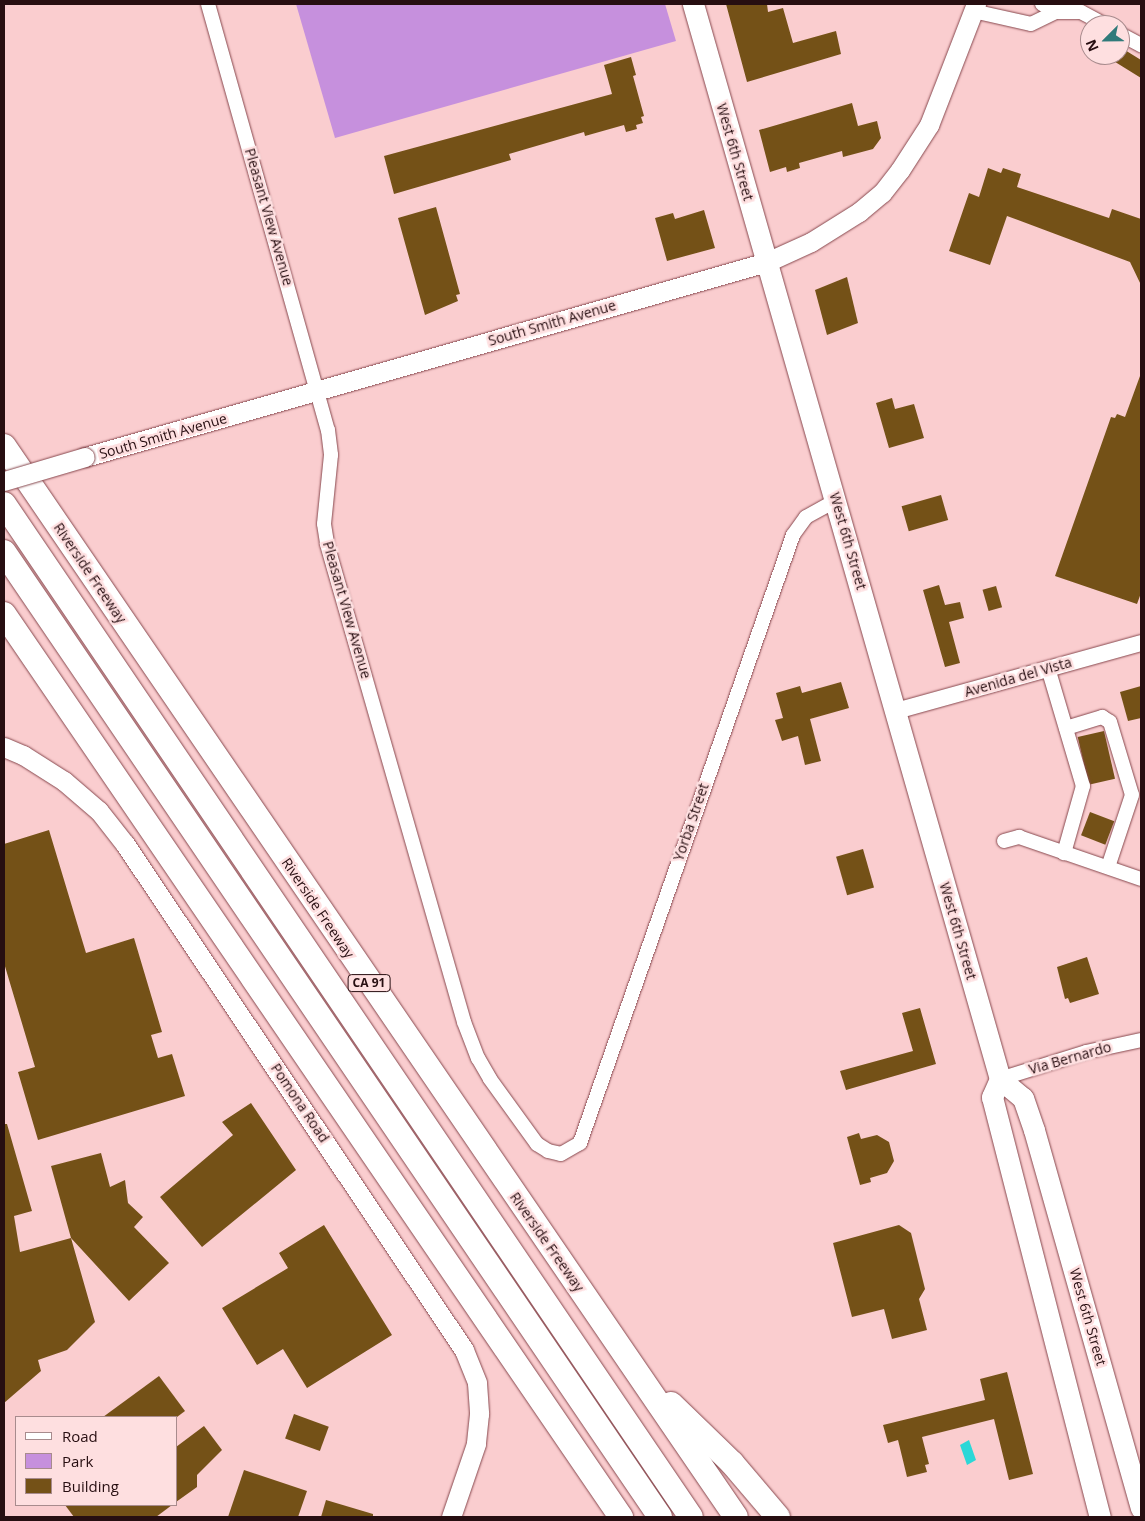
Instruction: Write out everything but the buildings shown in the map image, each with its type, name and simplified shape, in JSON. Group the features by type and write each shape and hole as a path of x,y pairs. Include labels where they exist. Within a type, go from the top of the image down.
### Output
{"highway":[{"name":"Riverside Freeway","path":"4,446 736,1517"},
{"path":"4,504 691,1517"},
{"path":"4,552 660,1517"},
{"path":"4,614 617,1513"},
{"path":"636,1370 732,1463 778,1517"}],"main road":[{"name":"West 6th Street","path":"693,4 837,500 1000,1079 1023,1098 1034,1130 1141,1508"},
{"name":"South Smith Avenue","path":"4,481 767,262 834,229 882,193 929,125 975,7"},
{"name":"Pomona Road","path":"4,747 23,755 64,781 99,811 125,844 464,1350 477,1383 479,1414 476,1444 451,1517"},
{"path":"1000,1079 992,1097 1100,1517"}],"street":[{"name":"Pleasant View Avenue","path":"208,4 318,392 331,447 324,524 328,544 470,1039 490,1079 537,1144 561,1154"},
{"path":"1042,4 1056,12"},
{"path":"975,7 1031,24 1056,12 1081,12 1086,15"},
{"name":"Yorba Street","path":"561,1154 580,1143 793,535 806,517 837,500"},
{"name":"Avenida del Vista","path":"896,711 1141,642"},
{"path":"1048,668 1083,786 1064,853"},
{"path":"1066,728 1102,717 1110,722 1132,795 1108,868"},
{"path":"1004,842 1019,837 1141,879"},
{"name":"Via Bernardo","path":"1000,1079 1086,1052 1141,1040"}],"green space":[{"path":"296,4 665,4 676,41 335,138"}],"water":[{"path":"969,1440 976,1460 967,1465 960,1445"}]}
